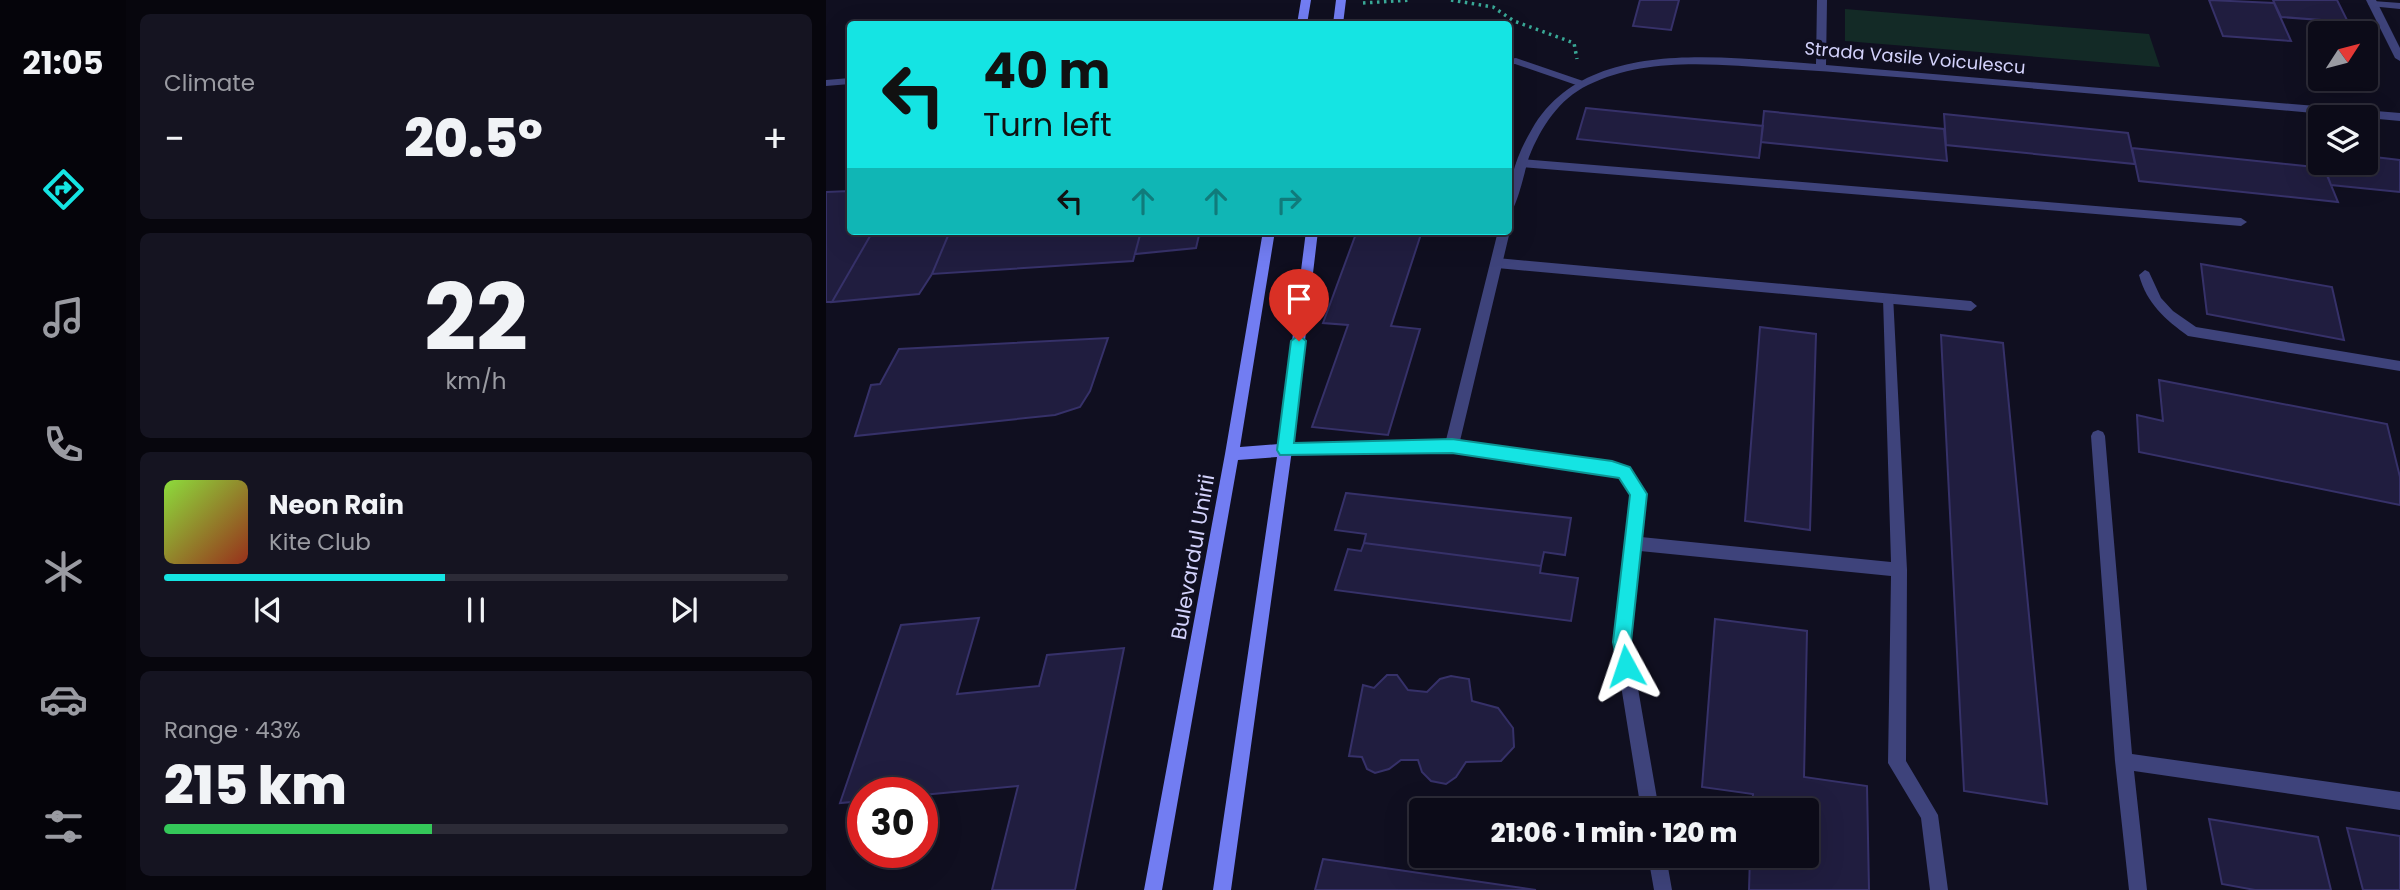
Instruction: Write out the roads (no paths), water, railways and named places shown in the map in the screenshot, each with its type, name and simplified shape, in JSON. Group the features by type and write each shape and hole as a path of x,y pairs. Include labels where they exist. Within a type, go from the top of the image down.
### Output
{"main road":[{"path":"1302,21 1306,0"},
{"path":"1338,21 1341,0"},
{"name":"Bulevardul Unirii","path":"1153,890 1232,454 1268,235"},
{"path":"1222,890 1285,450 1312,235"},
{"path":"1232,454 1285,450"}],"street":[{"path":"1821,68 1822,0"},
{"path":"2372,2 2400,6"},
{"path":"2372,2 2400,58"},
{"path":"1512,62 1582,84"},
{"name":"Strada Vasile Voiculescu","path":"1512,197 1537,127 1558,100 1582,84 1608,73 1644,65 1686,62 1821,68 2400,117"},
{"path":"826,83 847,81"},
{"path":"1522,163 2241,222"},
{"path":"1452,446 1503,235"},
{"path":"1497,263 1970,306"},
{"path":"2145,275 2149,294 2167,315 2193,332 2400,366"},
{"path":"1889,298 1899,570 1898,763 1929,816 1939,890"},
{"path":"2098,436 2124,761 2138,890"},
{"path":"1285,450 1452,446 1625,472 1639,494 1631,543 1622,642 1648,798"},
{"path":"1631,543 1899,570"},
{"path":"2124,761 2400,801"},
{"path":"1659,868 1663,890"}]}
